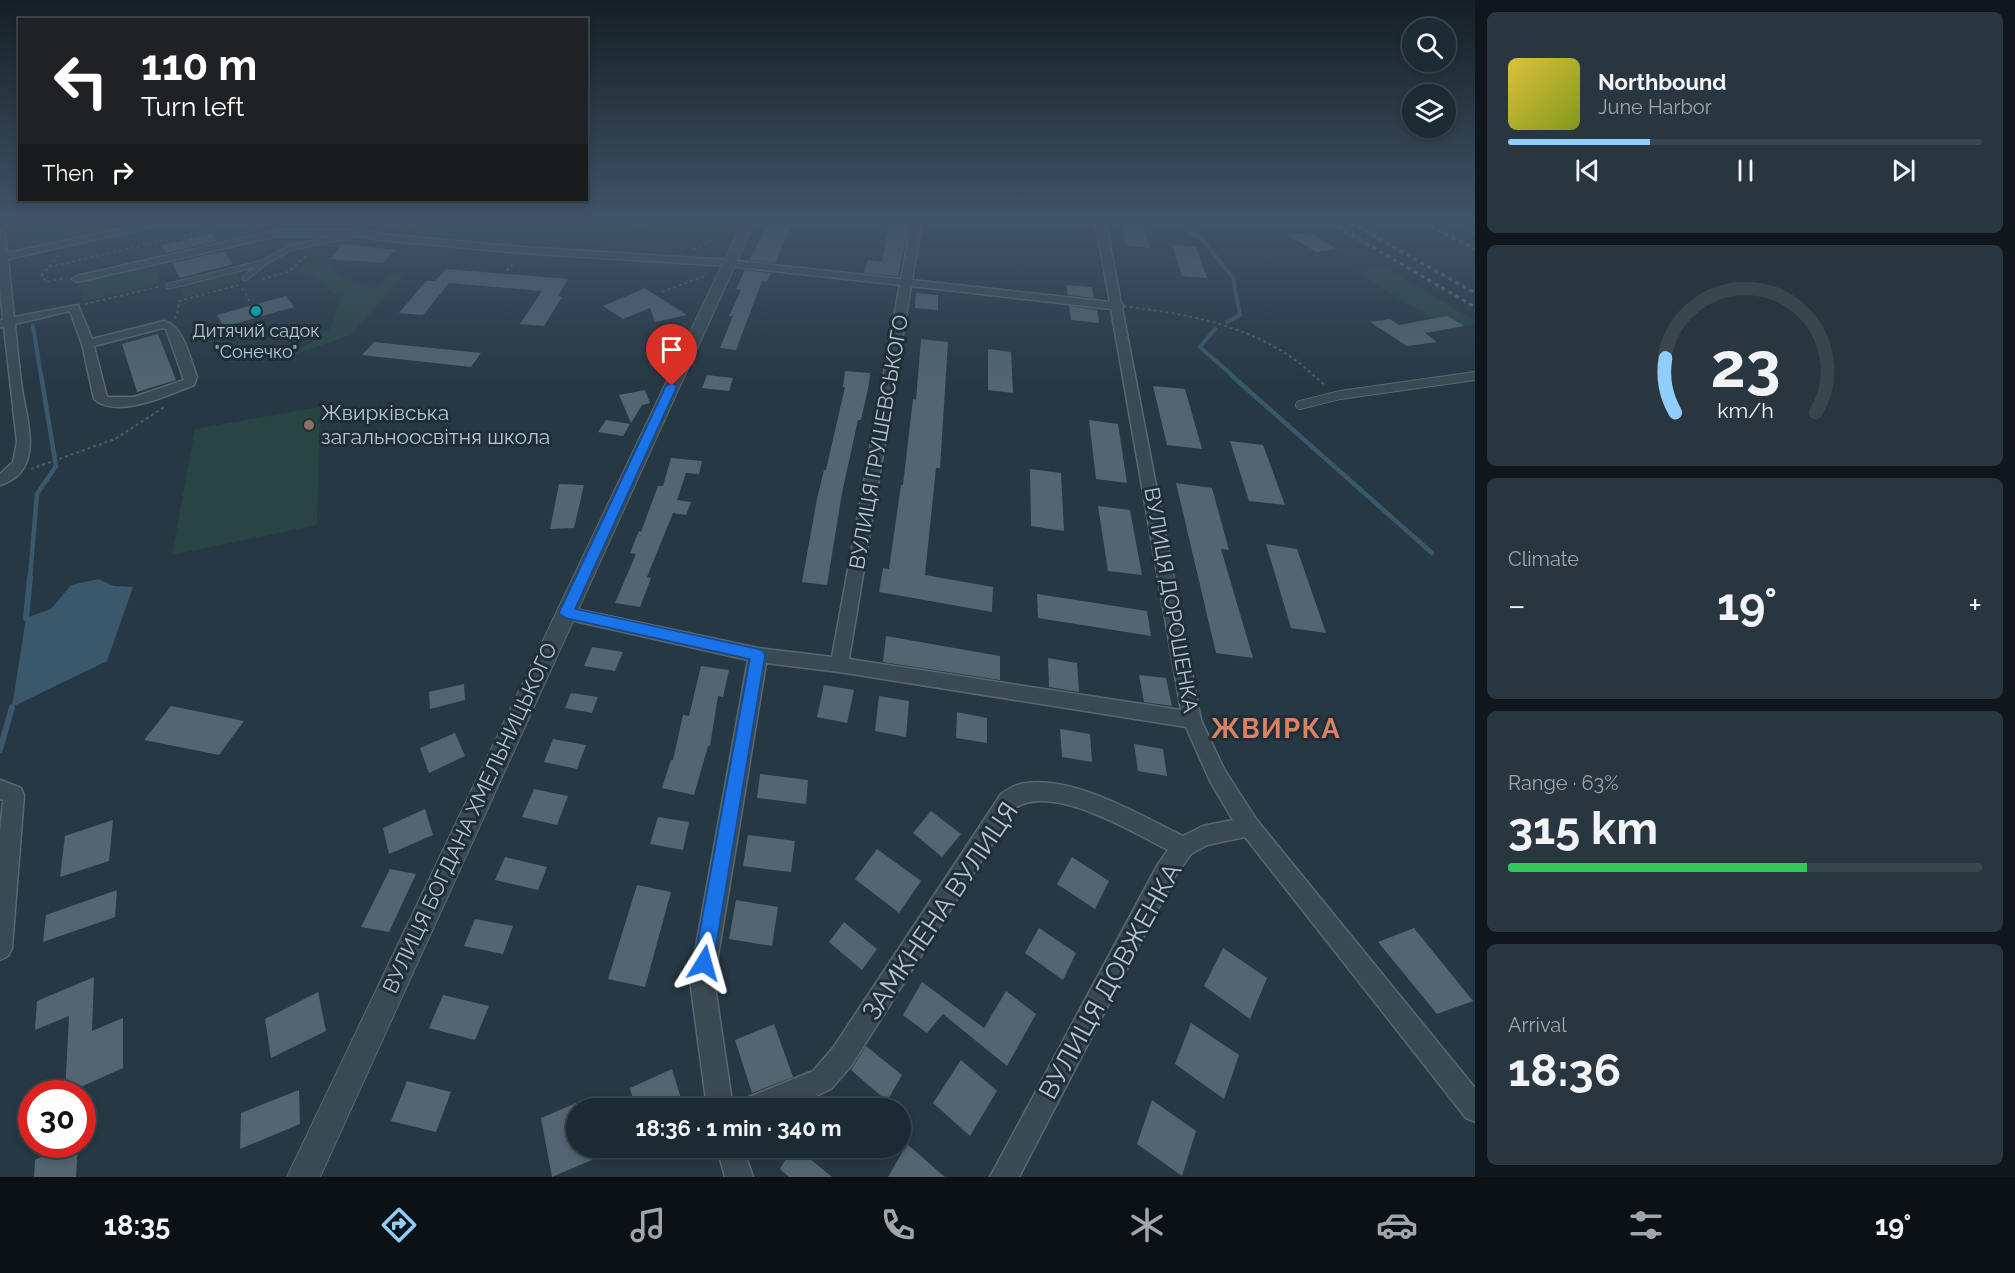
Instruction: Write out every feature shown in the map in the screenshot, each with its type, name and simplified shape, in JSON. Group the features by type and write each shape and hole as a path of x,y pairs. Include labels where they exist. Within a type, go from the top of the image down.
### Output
{"street":[{"path":"0,480 16,470 23,450 22,413 5,322 3,274"},
{"path":"77,279 98,274"},
{"name":"ВУЛИЦЯ БОГДАНА ХМЕЛЬНИЦЬКОГО","path":"303,1177 724,274"},
{"path":"822,274 1118,306"},
{"name":"ВУЛИЦЯ ГРУШЕВСЬКОГО","path":"839,665 909,274"},
{"name":"ВУЛИЦЯ ДОРОШЕНКА","path":"1111,274 1192,720 1217,776 1249,826 1475,1109"},
{"path":"5,322 74,307 88,344 101,399 110,403 124,404 190,382 191,377 171,327 164,324 88,344"},
{"path":"0,395 16,390"},
{"path":"566,613 758,655 839,665 1192,720"},
{"path":"719,1098 702,980 758,655"},
{"path":"0,789 14,795 0,948"},
{"name":"ЗАМКНЕНА ВУЛИЦЯ","path":"782,1098 822,1080 842,1057 1008,801 1023,792 1038,790 1078,798 1183,847"},
{"name":"ВУЛИЦЯ ДОВЖЕНКА","path":"1004,1177 1166,871 1183,847 1203,836 1249,826"},
{"path":"733,1158 739,1177"}],"lane":[{"path":"169,285 215,274"},
{"path":"245,278 250,274"},
{"path":"1300,405 1340,395 1475,376"}],"path":[{"path":"259,279 280,274"},
{"path":"164,324 177,316 179,301 240,285 250,302"},
{"path":"74,307 158,287"},
{"path":"1118,306 1178,313 1257,339 1291,356 1340,395"},
{"path":"47,464 115,439 154,416 177,398 190,382"}],"green space":[{"path":"117,274 157,274 160,284 83,302 78,283"},
{"path":"220,274 237,274 242,281 184,298 180,284"},
{"path":"303,274 339,274 344,279 376,288 389,275 405,274 350,335 291,356 330,329 341,298 316,279"},
{"path":"1360,274 1397,274 1475,321 1475,324 1447,328"},
{"path":"320,407 317,525 172,555 195,429"}],"water":[{"path":"98,579 114,586 133,587 107,661 12,707 26,618 51,609 71,585"}],"building":[{"path":"178,274 195,274 180,278"},
{"path":"441,274 506,274 568,279 558,296 562,297 544,326 520,324 542,291 449,283 423,315 399,313 426,281 435,281"},
{"path":"743,274 771,274 767,282 762,281 736,350 720,348 733,316 729,316 741,290 736,289"},
{"path":"875,274 898,274 898,276"},
{"path":"1181,274 1206,274 1207,278 1182,276"},
{"path":"1066,285 1092,287 1094,298 1068,295"},
{"path":"643,287 687,315 655,322 650,308 623,319 603,306 643,289"},
{"path":"916,293 938,295 938,310 915,308"},
{"name":"Дитячий садок \"Сонечко\"","path":"286,296 294,307 224,327 217,315"},
{"path":"1069,306 1097,310 1099,323 1071,320"},
{"path":"1447,316 1464,326 1425,333 1437,342 1407,346 1370,322 1390,319 1399,325"},
{"path":"158,334 176,380 137,392 122,344"},
{"path":"921,339 948,342 940,468 936,468 925,575 993,587 992,612 879,592 883,568 889,569 901,485 903,485 913,399 916,400"},
{"path":"374,342 481,353 471,367 362,355"},
{"path":"988,349 1011,352 1013,393 988,390"},
{"path":"845,371 870,373 869,384 861,420 858,420 842,493 827,585 802,582 817,499 845,387 843,387"},
{"path":"707,375 733,378 729,391 702,388"},
{"path":"1153,386 1185,389 1202,449 1167,445"},
{"path":"645,390 650,403 642,405 631,423 619,395"},
{"path":"606,420 630,424 623,436 598,432"},
{"path":"1089,420 1118,424 1127,483 1096,479"},
{"path":"1230,441 1263,445 1285,505 1249,501"},
{"path":"671,458 702,461 699,474 686,473 677,500 691,502 686,515 673,513 647,577 651,578 640,607 615,603 636,554 630,553 639,531 641,532 658,486 663,486"},
{"path":"1030,469 1061,473 1064,531 1031,526"},
{"path":"1176,483 1212,488 1229,550 1221,549 1253,658 1216,653"},
{"path":"559,484 584,485 574,528 550,529"},
{"path":"1098,506 1130,510 1142,575 1108,571"},
{"path":"1266,544 1297,549 1326,633 1291,628"},
{"path":"1037,594 1147,611 1151,636 1038,618"},
{"path":"886,636 1000,656 1000,680 883,662"},
{"path":"592,647 623,652 615,671 584,666"},
{"path":"1048,658 1077,663 1079,692 1049,687"},
{"path":"701,666 729,670 723,697 718,696 710,746 708,746 694,795 662,788 671,760 673,760 683,715 689,716"},
{"path":"1139,675 1166,678 1172,706 1144,702"},
{"path":"464,684 465,700 430,709 429,692"},
{"path":"824,685 854,690 847,723 817,717"},
{"path":"571,693 598,697 592,713 565,708"},
{"path":"879,696 909,701 906,737 875,731"},
{"path":"171,706 244,721 219,755 144,740"},
{"path":"957,712 987,718 987,743 956,738"},
{"path":"1060,729 1090,734 1092,762 1062,757"},
{"path":"455,733 465,756 429,773 420,748"},
{"path":"553,739 586,745 577,769 544,762"},
{"path":"1134,744 1163,749 1167,776 1138,771"},
{"path":"760,774 808,780 806,804 757,798"},
{"path":"534,789 568,796 557,825 522,817"},
{"path":"425,809 433,835 389,854 383,828"},
{"path":"931,811 961,834 942,857 913,833"},
{"path":"658,817 689,822 683,850 650,844"},
{"path":"113,820 109,861 60,877 65,836"},
{"path":"748,835 795,841 791,872 743,866"},
{"path":"877,849 921,881 899,913 855,879"},
{"path":"505,857 547,867 538,890 495,880"},
{"path":"1072,857 1109,881 1095,909 1057,884"},
{"path":"390,869 416,874 389,932 361,927"},
{"path":"637,885 671,892 645,987 608,979"},
{"path":"117,890 115,917 43,942 46,915"},
{"path":"736,900 778,907 772,946 729,939"},
{"path":"475,919 513,926 503,954 464,946"},
{"path":"844,922 877,949 862,970 829,942"},
{"path":"1039,928 1076,953 1063,980 1025,953"},
{"path":"1414,928 1473,1001 1437,1014 1378,942"},
{"path":"1223,948 1267,978 1250,1019 1204,986"},
{"path":"94,977 92,1031 123,1018 123,1068 96,1080 66,1080 69,1016 35,1030 37,1001"},
{"path":"922,982 984,1028 1006,991 1036,1014 1007,1066 943,1014 927,1033 903,1015"},
{"path":"318,992 326,1031 271,1058 265,1019"},
{"path":"443,995 489,1006 475,1040 429,1028"},
{"path":"1191,1023 1239,1055 1224,1099 1175,1064"},
{"path":"774,1024 793,1077 752,1093 735,1040"},
{"path":"866,1046 902,1075 889,1098 884,1098 851,1070"},
{"path":"961,1060 997,1091 970,1136 933,1103"},
{"path":"672,1069 681,1098 632,1098 630,1088"},
{"path":"407,1081 451,1092 436,1132 391,1121"},
{"path":"299,1090 300,1124 240,1149 241,1113"},
{"path":"1152,1100 1196,1131 1182,1176 1137,1144"},
{"path":"566,1107 566,1158 597,1158 552,1177 541,1118"},
{"path":"911,1147 945,1177 888,1177 899,1158 911,1158"},
{"path":"39,1158 77,1158 76,1177 34,1177 35,1160"},
{"path":"786,1158 809,1158 832,1177 789,1177 780,1169"}],"waterway":[{"path":"1227,322 1240,315 1233,278 1230,274"},
{"path":"33,326 41,376"},
{"path":"1215,329 1200,347 1233,376"},
{"path":"30,578 37,494 56,466 41,375"},
{"path":"1231,375 1432,553"},
{"path":"26,618 30,577"},
{"path":"0,750 12,707"}],"railway":[{"path":"1418,274 1475,307"},
{"path":"1441,274 1475,293"}],"place":[{"name":"Дитячий садок \"Сонечко\"","path":"256,311"},
{"name":"Жвирківська загальноосвітня школа","path":"309,425"}],"district":[{"name":"ЖВИРКА","path":"1276,729"}],"route":[{"path":"672,386 566,613 758,655 704,963"}]}
